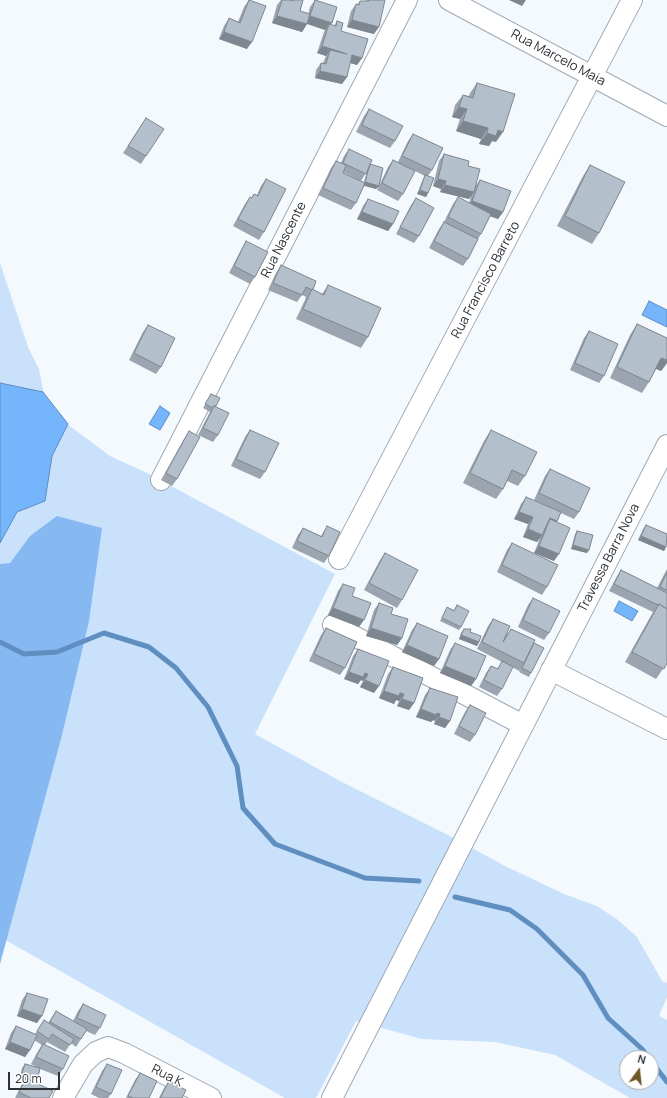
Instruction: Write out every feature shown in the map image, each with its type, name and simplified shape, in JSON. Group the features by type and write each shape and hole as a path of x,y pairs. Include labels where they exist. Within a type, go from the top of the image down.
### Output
{"street":[{"name":"Rua Nascente","path":"161,480 407,0"},
{"name":"Rua Marcelo Maia","path":"449,0 667,116"},
{"name":"Rua Francisco Barreto","path":"339,559 632,0"},
{"name":"Travessa Barra Nova","path":"332,1098 667,445"},
{"path":"333,625 523,724"},
{"path":"551,670 667,730"},
{"name":"Rua K","path":"62,1098 83,1064 96,1052 108,1047 124,1053 211,1098"}],"shaded area":[{"path":"0,263 28,347 39,369 47,409 110,456 147,473 335,574 255,734 342,782 450,836 505,866 564,894 597,906 618,920 637,937 662,981 667,983 667,997 659,1016 667,1020 667,1098 630,1098 555,1055 495,1042 422,1039 356,1021 316,1098 285,1098 0,937"},
{"path":"649,301 667,310 667,327 642,315"},
{"path":"0,383 43,392 68,424 52,456 45,501 17,512 0,543"},
{"path":"160,406 170,413 160,430 149,424"},
{"path":"57,516 102,528 89,621 62,735 0,964 0,564 10,563 30,536"},
{"path":"619,601 638,611 632,621 614,611"}],"building":[{"path":"249,0 266,6 252,42 224,32 229,18 240,23"},
{"path":"282,0 303,0 300,11 310,14 307,24 277,16"},
{"path":"315,0 337,7 332,23 310,16"},
{"path":"385,0 379,27 352,20 356,4 359,5 360,1"},
{"path":"337,21 343,23 341,31 368,39 362,58 352,55 347,77 320,71 321,63 326,64 330,50 347,54 322,46 329,24 336,26"},
{"path":"477,83 515,94 503,132 498,130 496,136 487,133 488,128 463,121 467,109 459,107 463,95 473,98"},
{"path":"369,109 403,126 395,141 362,125"},
{"path":"146,118 164,129 146,156 128,146"},
{"path":"413,134 443,148 432,170 402,156"},
{"path":"349,149 372,160 366,174 343,163"},
{"path":"444,154 469,161 468,166 480,169 474,192 445,185 446,181 438,179"},
{"path":"393,160 415,171 403,194 382,183"},
{"path":"336,161 346,165 343,173 365,183 356,203 323,188"},
{"path":"370,164 383,168 379,186 365,182"},
{"path":"590,165 625,182 599,233 565,216"},
{"path":"425,175 434,178 428,193 420,190"},
{"path":"266,179 286,189 264,232 238,219 250,197 252,198 254,194 258,196"},
{"path":"480,180 511,191 503,212 472,201"},
{"path":"458,197 491,214 481,234 448,217"},
{"path":"416,198 434,208 419,236 400,227"},
{"path":"368,199 399,211 393,224 362,212"},
{"path":"444,222 478,239 468,259 434,241"},
{"path":"246,241 268,252 255,277 234,266"},
{"path":"281,265 316,281 313,290 306,287 302,295 273,283"},
{"path":"328,285 381,308 368,337 303,309 312,289 324,295"},
{"path":"637,324 667,338 667,360 661,358 649,382 617,367"},
{"path":"148,325 175,338 161,367 134,353"},
{"path":"589,331 618,344 604,376 575,363"},
{"path":"211,394 220,398 216,406 213,408 205,404"},
{"path":"214,406 229,413 218,435 203,428"},
{"path":"250,430 279,443 265,472 236,459"},
{"path":"491,430 537,452 525,476 512,470 503,489 470,473"},
{"path":"189,431 200,437 177,479 166,473"},
{"path":"550,469 590,488 579,512 539,493"},
{"path":"526,497 561,512 557,521 550,518 542,535 528,529 533,517 519,512"},
{"path":"550,519 570,528 559,554 539,546"},
{"path":"646,525 667,534 666,547 641,536"},
{"path":"327,526 340,532 329,556 297,541 303,528 322,537"},
{"path":"577,531 593,535 589,550 573,545"},
{"path":"512,543 558,565 547,587 502,565"},
{"path":"385,553 418,570 402,600 369,583"},
{"path":"621,570 667,593 667,609 614,584"},
{"path":"667,572 667,590 660,587"},
{"path":"343,584 355,588 352,596 371,603 364,620 333,608"},
{"path":"533,598 560,611 549,633 523,620"},
{"path":"379,603 393,608 391,614 408,619 402,638 371,628"},
{"path":"659,604 667,609 667,663 664,669 632,652"},
{"path":"457,605 469,611 461,627 442,618 447,607 454,611"},
{"path":"493,619 510,626 503,642 511,629 535,640 524,663 482,642"},
{"path":"417,623 448,636 439,659 407,645"},
{"path":"326,628 357,642 345,668 314,654"},
{"path":"464,629 471,629 470,632 481,636 479,642 461,635"},
{"path":"455,643 486,656 476,679 445,666"},
{"path":"534,643 544,648 531,673 522,668"},
{"path":"358,649 389,661 379,686 365,680 368,674 365,673 363,677 349,672"},
{"path":"502,661 513,667 502,689 484,680 491,666 498,669"},
{"path":"393,667 423,678 414,703 402,699 404,694 400,693 399,696 384,691"},
{"path":"430,688 458,697 450,721 439,717 440,714 437,713 436,715 421,709"},
{"path":"470,705 486,713 475,735 459,726"},
{"path":"27,993 48,999 42,1016 22,1009"},
{"path":"83,1004 106,1015 100,1028 77,1018"},
{"path":"56,1011 87,1029 81,1039 50,1022"},
{"path":"44,1020 74,1039 70,1045 52,1034 49,1039 37,1031"},
{"path":"16,1026 37,1035 30,1050 10,1042"},
{"path":"43,1044 69,1056 63,1069 36,1057"},
{"path":"25,1064 40,1068 38,1077 31,1076 35,1078 34,1082 26,1078 25,1080 27,1074 22,1073"},
{"path":"107,1064 122,1070 111,1094 96,1087"},
{"path":"140,1073 157,1081 149,1098 133,1098 128,1096"},
{"path":"26,1078 53,1091 49,1098 31,1098 19,1092"},
{"path":"169,1081 186,1090 182,1098 160,1098"}],"waterway":[{"path":"0,642 24,654 57,652 104,633 149,647 176,668 208,707 237,766 243,808 275,844 365,878 419,881"},
{"path":"455,897 510,910 537,929 583,975 608,1018 643,1050"},
{"path":"659,1072 667,1082"}]}
